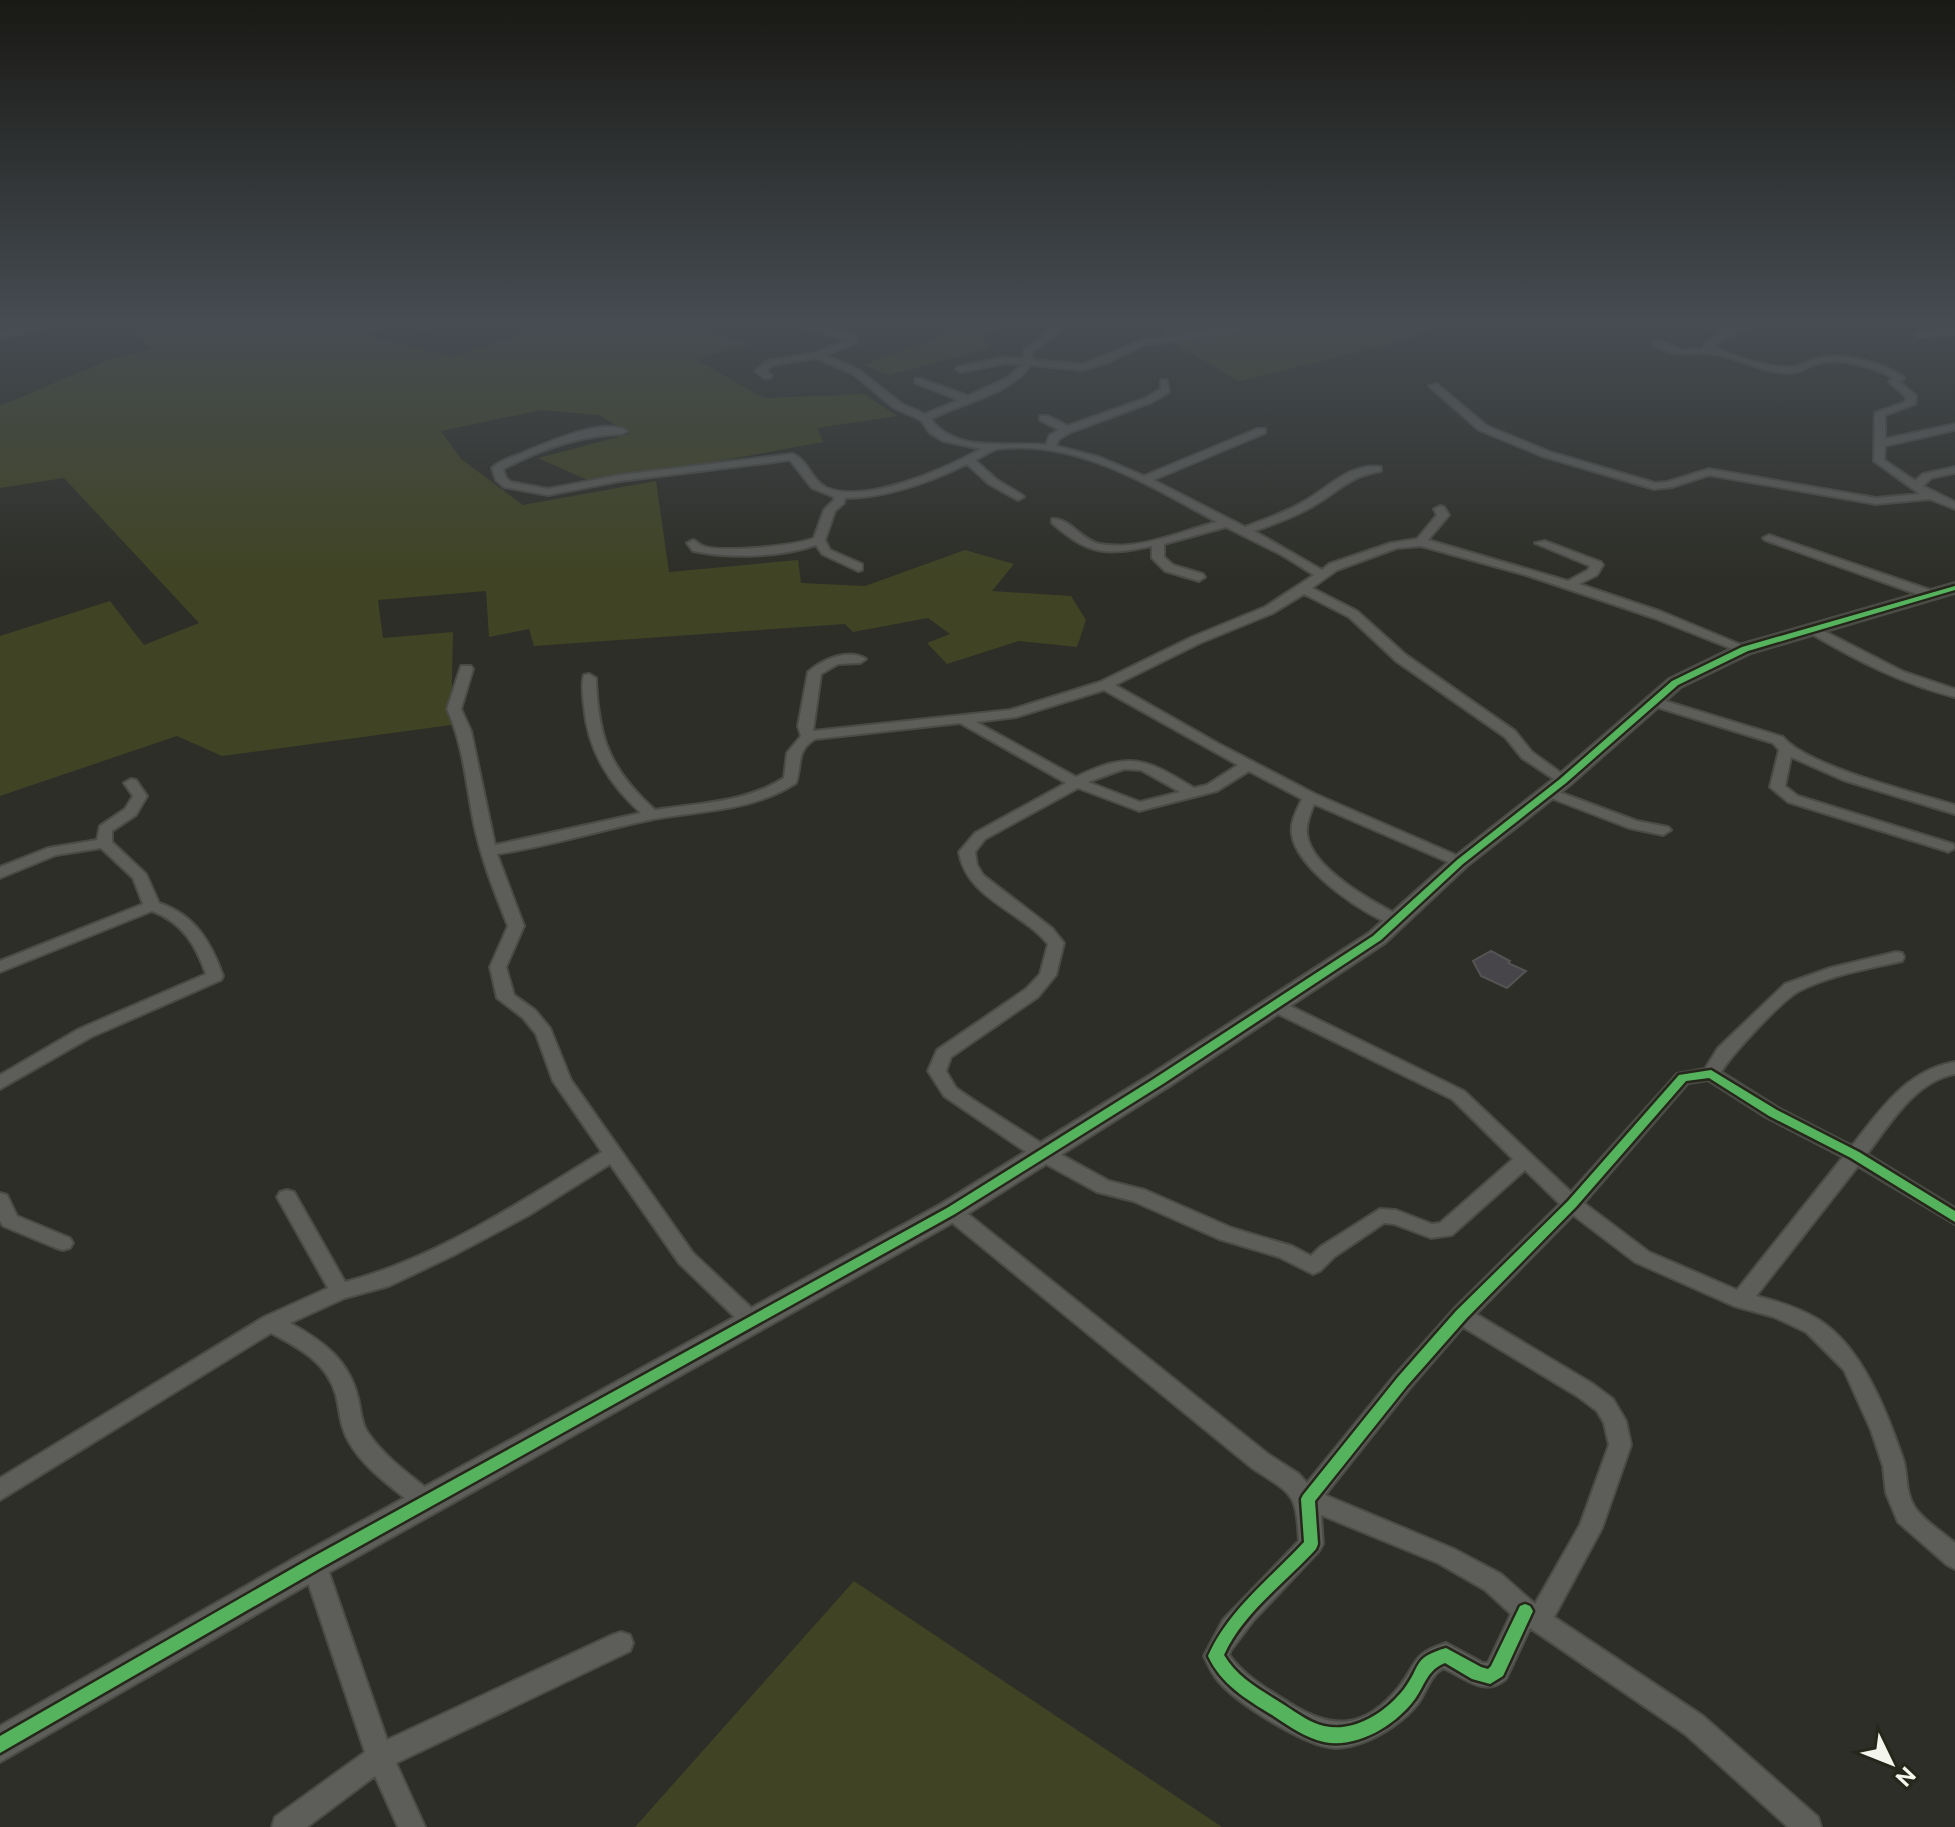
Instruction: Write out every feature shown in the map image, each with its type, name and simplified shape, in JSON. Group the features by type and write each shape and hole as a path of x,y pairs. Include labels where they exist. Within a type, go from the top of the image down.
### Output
{"street":[{"path":"901,407 925,418 928,426 944,435 990,448 1020,445 1050,448 1111,464 1245,531 1320,574"},
{"path":"925,418 949,407"},
{"path":"1050,448 1054,437 1067,430 1129,407"},
{"path":"1459,407 1483,428 1546,454 1654,486 1665,487 1692,474 1709,472 1876,501 1931,496"},
{"path":"1899,407 1880,413 1879,461 1931,496 1955,506"},
{"path":"1044,418 1067,430"},
{"path":"1878,444 1955,427"},
{"path":"622,431 587,432 553,441 531,454 502,464 497,468 497,474 508,485 548,492 620,478 792,457 798,460 816,487 839,495 860,495 970,461 990,448"},
{"path":"1143,480 1261,431"},
{"path":"970,461 993,482 1018,497"},
{"path":"1245,531 1322,496 1343,476 1364,469 1377,469"},
{"path":"1916,486 1927,476 1955,470"},
{"path":"819,540 830,510 840,501 839,495"},
{"path":"1421,542 1443,515 1440,509"},
{"path":"1056,521 1084,543 1099,548 1158,543 1227,523"},
{"path":"1769,538 1944,591"},
{"path":"693,543 697,549 704,550 747,550 792,547 819,540"},
{"path":"819,540 826,552 858,567"},
{"path":"490,850 542,844 651,815 752,798 782,787 791,780 793,752 798,742 812,735 1011,714 1105,685 1196,640 1269,610 1304,589 1320,574 1357,557 1395,545 1421,542 1569,585 1745,649"},
{"path":"1158,543 1158,558 1169,568 1199,577"},
{"path":"1541,543 1597,565 1593,572 1569,585"},
{"path":"1304,589 1353,614 1401,658 1510,734 1516,746 1556,786 1634,825 1663,830"},
{"path":"0,1744 314,1564 951,1211 1276,1006 1398,921 1460,862 1556,786 1675,683 1745,649 1944,591"},
{"path":"1814,630 1918,685 1955,693"},
{"path":"812,735 806,733 805,726 815,672 835,660 860,659"},
{"path":"466,669 454,709 464,731 481,822 495,874 516,926 498,967 506,998 529,1014 544,1032 562,1081 686,1258 752,1321"},
{"path":"589,678 591,727 600,752 626,792 651,815"},
{"path":"1105,685 1310,797 1460,862"},
{"path":"1652,701 1765,735 1778,740 1786,750 1848,777 1955,810"},
{"path":"965,721 1077,782 1139,807 1212,788 1248,765"},
{"path":"1786,750 1777,787 1784,794 1948,847"},
{"path":"1190,792 1151,768 1134,763 1109,766 980,836 971,844 966,861 970,871 981,883 1050,932 1056,943 1048,975 1032,993 943,1054 937,1071 950,1092 1042,1153 1104,1187 1138,1195 1226,1234 1285,1251 1313,1266 1327,1252 1380,1216 1396,1217 1431,1231 1445,1230 1525,1159"},
{"path":"104,843 105,829 131,812 140,796 131,783"},
{"path":"1310,797 1299,821 1301,843 1343,889 1362,903 1398,921"},
{"path":"0,873 53,851 104,843 148,884 152,906"},
{"path":"0,967 152,906 167,910 192,926 208,952 215,976 85,1033 0,1083"},
{"path":"1711,1074 1724,1052 1791,988 1836,972 1896,957"},
{"path":"1276,1006 1444,1086 1478,1111 1572,1204 1642,1257 1741,1300 1779,1310 1813,1326 1852,1365 1882,1430 1894,1466 1897,1493 1906,1515 1955,1558"},
{"path":"1741,1300 1902,1096 1938,1071 1955,1068"},
{"path":"1461,1315 1585,1390 1605,1405 1615,1421 1620,1445 1590,1528 1497,1671 1490,1677 1478,1674 1446,1655 1436,1657 1420,1669 1410,1693 1386,1718 1350,1735 1333,1736 1306,1728 1232,1680 1216,1656 1220,1643 1311,1544 1308,1499 1402,1382 1461,1315 1572,1204 1683,1078 1711,1074 1773,1113 1855,1155 1955,1217"},
{"path":"0,1490 271,1323 340,1291 382,1280 447,1250 522,1210 613,1154"},
{"path":"287,1197 340,1291"},
{"path":"0,1200 10,1221 63,1243"},
{"path":"951,1211 1260,1461 1291,1481 1308,1499 1446,1556 1493,1582 1532,1615 1694,1725 1808,1827"},
{"path":"271,1323 326,1354 335,1364 346,1391 356,1435 388,1469 428,1503"},
{"path":"314,1564 380,1757 412,1827"},
{"path":"285,1827 380,1757 621,1643"}],"green space":[{"path":"0,407 884,407 897,416 817,428 823,442 704,464 587,480 538,458 630,434 599,415 541,410 441,431 461,459 523,505 656,481 669,572 798,560 801,583 865,586 965,550 1014,564 992,591 1071,596 1086,620 1077,647 1019,641 947,664 927,643 950,634 928,618 853,632 845,624 534,646 529,629 489,637 486,591 378,600 383,638 453,632 451,725 222,756 177,736 0,796 0,636 110,601 144,645 199,623 64,478 0,488"},
{"path":"854,1581 1222,1827 635,1827"}],"building":[{"path":"1491,951 1526,971 1507,988 1481,976 1473,961"}],"cycle path":[{"path":"0,1745 314,1564 951,1211 1159,1081 1377,938 1460,862 1563,781 1675,683 1745,649 1955,588"},
{"path":"1525,1611 1497,1671 1490,1677 1478,1674 1446,1655 1437,1658 1426,1665 1410,1693 1392,1711 1372,1725 1344,1735 1322,1733 1300,1724 1241,1686 1227,1673 1216,1656 1222,1642 1244,1613 1311,1544 1308,1499 1402,1382 1461,1315 1572,1204 1683,1078 1711,1074 1773,1113 1855,1155 1955,1217"}]}
